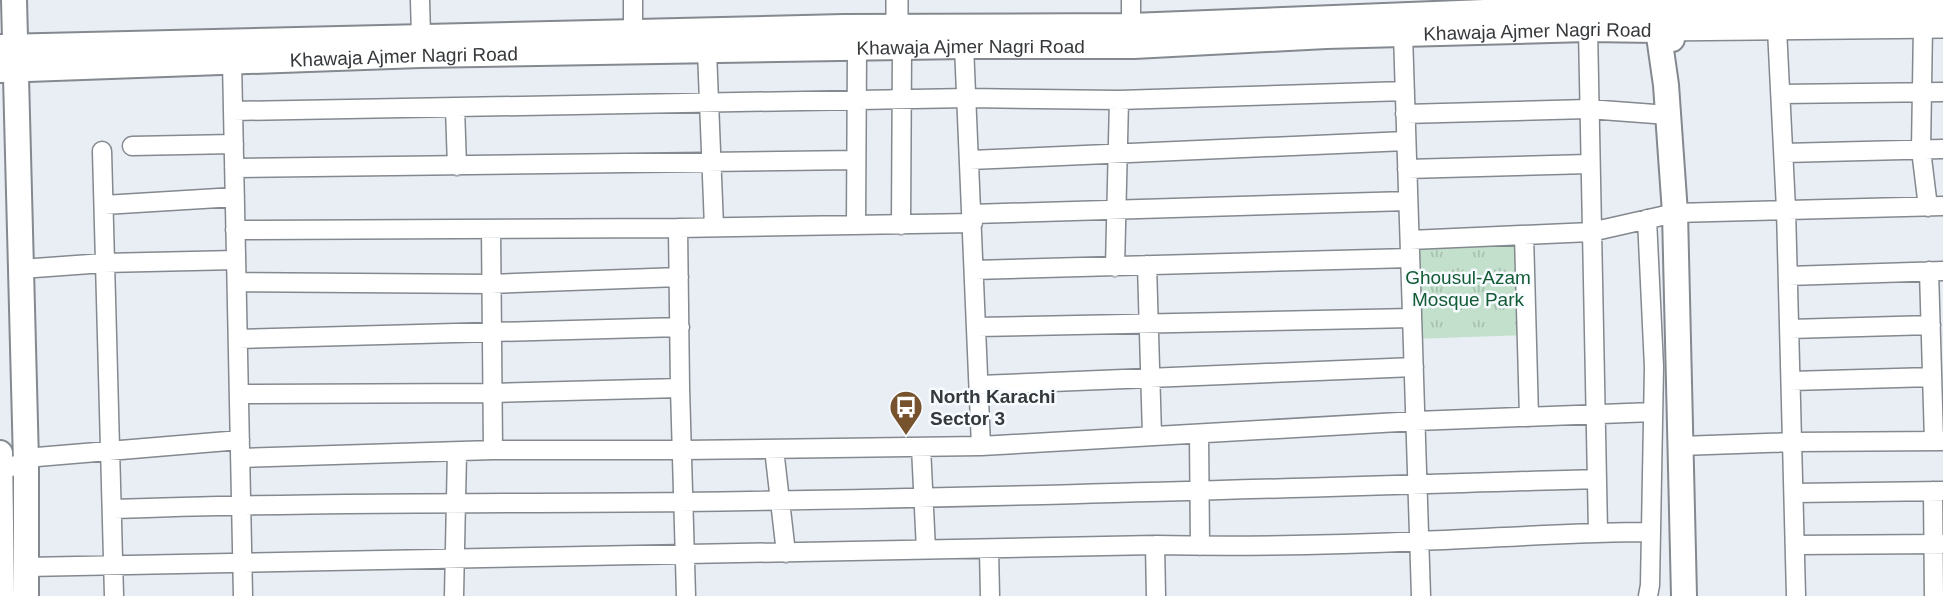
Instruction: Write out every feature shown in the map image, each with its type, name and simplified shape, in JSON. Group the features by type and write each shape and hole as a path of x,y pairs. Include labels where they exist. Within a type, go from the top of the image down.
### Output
{"main road":[{"path":"14,0 12,61 26,269 32,459 32,567 26,596"},
{"name":"Khawaja Ajmer Nagri Road","path":"12,61 232,61 707,51 759,39 1009,36 1327,8 1569,5 1665,14"},
{"path":"1665,14 1666,85 1675,213 1684,596"},
{"name":"Khawaja Ajmer Nagri Road","path":"12,61 421,36 633,32 759,39 856,49 899,38 964,46 1009,36 1134,46 1588,29 1665,14"},
{"path":"0,453 2,596"}],"street":[{"path":"420,0 421,36"},
{"path":"632,0 633,32"},
{"path":"897,0 901,100 901,225"},
{"path":"1131,0 1131,26"},
{"path":"1777,13 1790,329 1796,596"},
{"name":"Khawaja Ajmer Nagri Road","path":"1665,14 1777,13 1938,18"},
{"path":"1410,240 1591,232 1675,213 1936,206 1921,150 1922,92 1938,18"},
{"path":"1588,29 1598,532"},
{"path":"1403,34 1421,596"},
{"path":"964,46 981,446"},
{"path":"856,49 856,225"},
{"path":"707,51 714,228"},
{"path":"232,61 243,596"},
{"path":"233,111 968,98 1119,100 1405,91"},
{"path":"1781,94 1943,92"},
{"path":"1115,267 1119,100"},
{"path":"455,108 457,166"},
{"path":"1405,114 1588,108 1668,115"},
{"path":"970,160 1406,141"},
{"path":"132,146 234,144"},
{"path":"1784,153 1943,149"},
{"path":"102,151 114,509 114,596"},
{"path":"234,168 856,160"},
{"path":"1407,169 1590,164"},
{"path":"104,205 235,197"},
{"path":"236,230 901,225 1116,210 1408,201"},
{"path":"1647,219 1654,367 1650,584 1647,596"},
{"path":"678,228 686,596"},
{"path":"491,229 493,450"},
{"path":"1524,235 1529,417"},
{"path":"974,270 1410,258"},
{"path":"26,269 104,263 236,260"},
{"path":"1147,265 1152,436"},
{"path":"1681,446 1939,441 1932,377 1931,325 1936,271 1788,276"},
{"path":"237,282 491,284 679,277"},
{"path":"977,327 1412,318"},
{"path":"1790,329 1931,325"},
{"path":"238,340 680,327"},
{"path":"979,385 1414,367"},
{"path":"1791,382 1932,377"},
{"path":"239,394 492,393 680,388"},
{"path":"0,471 32,459 112,450 457,452 981,446 1416,421 1653,412"},
{"path":"1199,434 1200,546"},
{"path":"921,447 926,550"},
{"path":"774,449 786,553"},
{"path":"454,596 457,452"},
{"path":"114,509 241,504 684,502 1597,479"},
{"path":"1794,493 1938,491 1934,596"},
{"path":"38,596 32,567 1200,546 1651,532"},
{"path":"1795,545 1938,544"},
{"path":"1155,545 1156,596"},
{"path":"989,549 990,596"}],"green space":[{"name":"Ghousul-Azam Mosque Park","path":"1524,235 1527,335 1413,339 1410,240"}],"place":[{"name":"North Karachi Sector 3","path":"906,437"}]}
